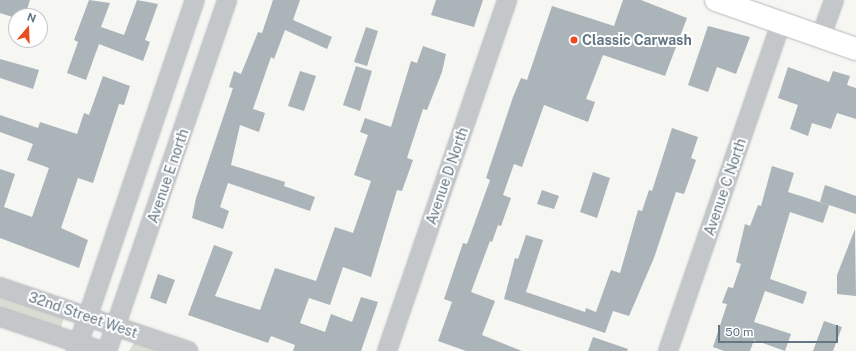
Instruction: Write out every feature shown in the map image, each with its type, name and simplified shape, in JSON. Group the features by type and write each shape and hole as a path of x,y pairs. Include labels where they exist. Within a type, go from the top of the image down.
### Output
{"main road":[{"path":"716,0 856,49"}],"street":[{"path":"78,347 195,0"},
{"name":"Avenue E north","path":"107,351 227,0"},
{"name":"Avenue D North","path":"387,351 507,0"},
{"path":"821,36 834,0"},
{"name":"Avenue C North","path":"668,351 781,23"},
{"name":"32nd Street West","path":"0,287 188,351"},
{"name":"32nd Street West","path":"0,317 78,347 102,351"}],"shaded area":[{"path":"0,295 64,317 60,332 0,313"},
{"path":"135,341 163,351 129,351"}],"building":[{"path":"0,0 30,0 28,8 8,8 8,16 0,13"},
{"path":"89,0 110,3 101,27 124,35 137,0 158,4 145,40 150,42 143,61 99,44 86,80 67,73 78,42 74,40"},
{"path":"273,0 300,0 293,20 332,37 327,49 285,30 274,59 271,57 253,109 265,113 259,132 240,125 231,165 285,182 284,186 315,197 310,211 228,183 220,207 229,211 223,229 192,218 196,198 233,88 229,87 234,71 241,74 258,32 262,33"},
{"path":"436,0 483,0 474,27 431,15"},
{"path":"623,0 641,0 687,18 665,76 603,55 586,99 595,102 588,122 544,105 522,167 514,164 503,195 511,198 501,226 498,225 492,242 490,241 471,292 495,301 482,335 522,351 466,351 438,341 452,302 444,299 463,243 467,244 490,180 486,178 513,97 521,78 527,80 552,6 614,26"},
{"path":"708,26 750,37 736,74 717,67 708,92 688,85"},
{"path":"366,27 378,31 367,66 354,62"},
{"path":"423,46 446,54 442,72 427,110 423,109 407,158 413,160 402,191 397,190 371,277 343,267 330,305 309,298 300,323 325,332 331,314 352,322 361,297 378,302 361,351 293,351 295,345 271,336 268,343 188,315 214,245 233,252 215,296 260,310 275,268 316,281 335,227 353,233 371,181 354,175 368,135 360,132 365,118 391,127 411,61 417,63"},
{"path":"0,59 39,70 33,89 0,78"},
{"path":"356,66 372,71 360,111 343,105"},
{"path":"788,67 829,82 833,71 850,76 847,85 856,88 856,119 837,113 831,129 812,123 808,136 790,129 798,105 778,98"},
{"path":"300,71 316,76 304,111 288,106"},
{"path":"103,76 130,86 124,105 119,104 93,183 78,178 61,228 88,240 79,268 0,238 0,169 15,174 4,207 32,217 49,168 27,160 33,144 0,132 0,115 38,128 40,122 77,134 84,113 89,115"},
{"path":"672,128 698,137 691,158 696,160 684,194 676,192 654,258 629,316 613,311 605,333 504,299 515,258 518,259 526,235 543,240 526,292 585,312 586,308 596,312 611,270 620,273 638,210 642,211 649,190 652,191"},
{"path":"772,166 794,173 788,192 829,205 823,223 790,212 770,279 807,292 803,304 765,291 754,322 791,334 785,351 754,340 750,351 724,351 713,347 727,304 722,303 728,287 733,288 741,264 736,262 745,224 750,226 758,205 761,206"},
{"path":"593,172 610,178 597,218 580,212"},
{"path":"825,185 856,196 856,214 820,202"},
{"path":"542,190 559,196 554,209 537,204"},
{"path":"855,229 856,296 837,294 837,275"},
{"path":"158,274 175,280 166,304 150,298"},
{"path":"824,321 842,327 833,351 813,351"},
{"path":"593,337 628,349 627,351 588,351"}],"place":[{"name":"Classic Carwash","path":"574,40"}]}
